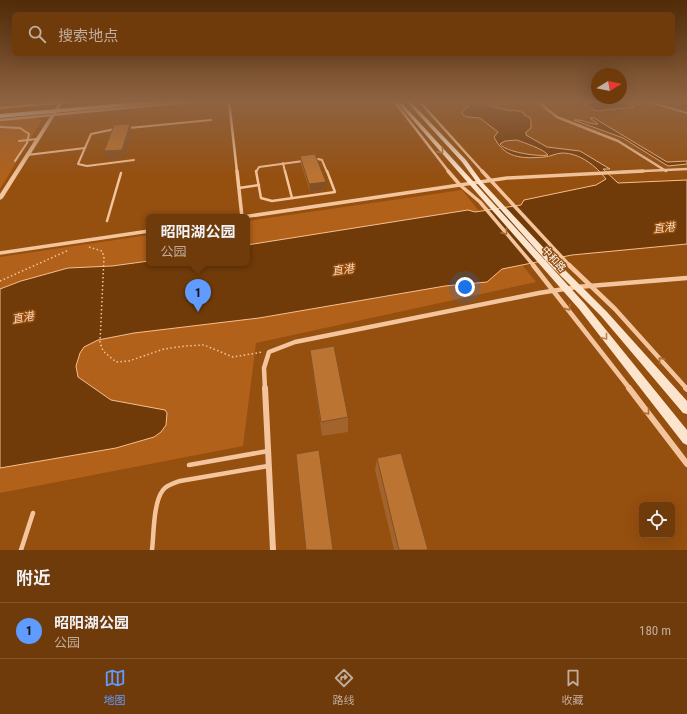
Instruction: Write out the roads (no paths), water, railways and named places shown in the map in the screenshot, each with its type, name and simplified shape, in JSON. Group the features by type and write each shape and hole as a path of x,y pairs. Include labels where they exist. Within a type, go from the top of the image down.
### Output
{"main road":[{"name":"中和路","path":"420,127 451,163 490,202 544,265 566,288 687,439"},
{"name":"中和路","path":"432,127 464,161 480,183 498,201 544,265 577,287 604,314 687,409"}],"street":[{"path":"0,198 45,127"},
{"path":"233,127 242,214"},
{"path":"414,127 460,185 480,202 544,265 556,291 687,464"},
{"path":"443,127 492,180 507,199 564,260 593,286 687,389"},
{"path":"582,127 618,141 667,171"},
{"path":"250,216 480,183 492,180 687,169"},
{"path":"0,253 146,231"},
{"path":"273,550 264,368 269,352 295,342 566,288 687,278"}],"lane":[{"path":"0,127 26,130 29,134 28,140 15,161"},
{"path":"125,128 139,127"},
{"path":"117,129 91,134 78,164 81,166 134,160"},
{"path":"19,141 37,139"},
{"path":"27,155 85,148"},
{"path":"318,159 322,160 335,192 272,201 264,200 261,198 257,169 263,165 283,163 318,159"},
{"path":"283,163 292,198"},
{"path":"107,221 121,173"},
{"path":"239,188 259,186"},
{"path":"189,464 268,451"},
{"path":"152,550 159,500 163,490 169,485 180,481 269,466"},
{"path":"21,550 33,514"}],"water":[{"name":"直港","path":"491,127 531,127 526,132 526,135 547,147 580,151 610,169 603,169 618,183 687,180 687,244 572,255 502,269 487,282 445,286 259,318 134,333 98,340 84,347 80,353 76,366 78,377 111,400 165,410 167,413 166,425 161,432 154,437 116,448 0,468 0,289 21,281 68,268 112,266 146,261 146,266 250,266 250,245 468,210 475,212 521,205 524,200 596,185 606,179 587,161 575,155 562,153 546,157 528,158 514,156 498,144 494,137 498,132","holes":["517,140 538,148 548,155 515,152 503,147 500,144 505,141"]},
{"path":"592,127 608,127 667,162 687,161 687,164 668,166 623,138"}],"place":[{"name":"昭阳湖公园","path":"198,312"}]}
